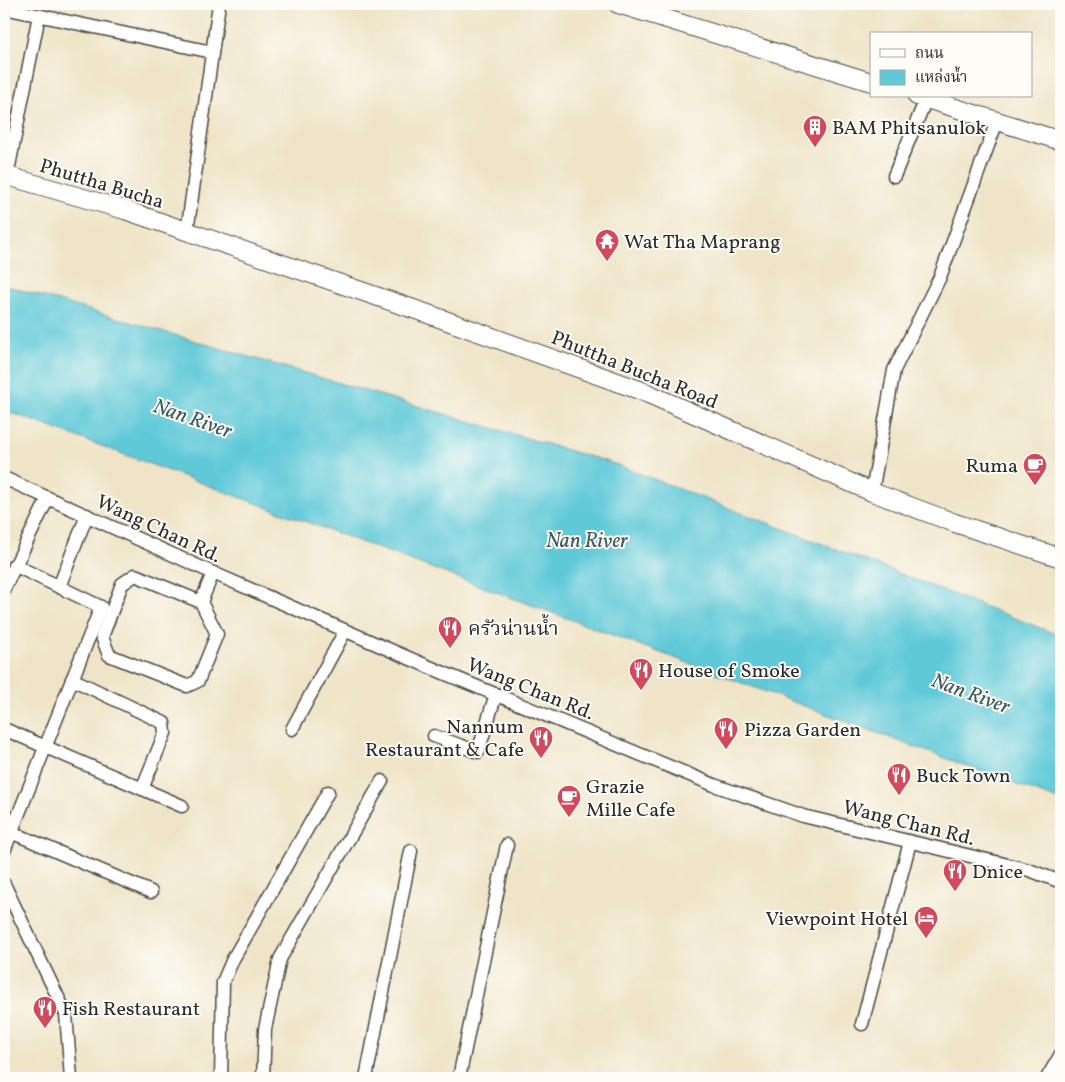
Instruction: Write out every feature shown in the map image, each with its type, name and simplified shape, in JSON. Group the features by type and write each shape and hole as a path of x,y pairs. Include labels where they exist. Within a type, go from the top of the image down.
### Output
{"street":[{"path":"187,232 219,4"},
{"path":"618,4 870,82"},
{"path":"4,8 212,52"},
{"path":"5,175 38,15"},
{"path":"894,176 921,98 1061,141"},
{"path":"872,492 894,370 940,278 997,121"},
{"name":"Phuttha Bucha","path":"5,175 125,210 187,232"},
{"name":"Phuttha Bucha Road","path":"187,232 428,314 642,391 872,492 955,523 1061,558"},
{"name":"Wang Chan Rd.","path":"4,478 346,631 714,786 803,816 1029,870 1061,882"},
{"path":"4,589 48,498"},
{"path":"59,587 88,516"},
{"path":"4,851 101,607 14,565"},
{"path":"201,602 135,575 122,584 102,637 109,655 187,686 198,681 217,634 201,602 213,573"},
{"path":"292,729 346,631"},
{"path":"72,679 164,723 165,733 142,789"},
{"path":"434,736 478,752 496,694"},
{"path":"4,730 182,806"},
{"path":"264,1078 265,1029 280,959 382,781"},
{"path":"221,1078 223,982 233,959 328,792"},
{"path":"11,832 151,892"},
{"path":"862,1024 910,842"},
{"path":"459,1078 507,846"},
{"path":"366,1078 411,851"},
{"path":"4,884 66,1014 71,1078"},
{"path":"1047,1078 1061,1054"}],"water":[{"name":"Nan River","path":"4,285 612,463 1061,636 1061,801 4,410"}],"place":[{"name":"BAM Phitsanulok","path":"815,148"},
{"name":"Wat Tha Maprang","path":"607,262"},
{"name":"Ruma","path":"1035,486"},
{"name":"ครัวน่านน้ำ","path":"450,649"},
{"name":"House of Smoke","path":"641,691"},
{"name":"Pizza Garden","path":"726,750"},
{"name":"Nannum Restaurant & Cafe","path":"541,759"},
{"name":"Buck Town","path":"899,796"},
{"name":"Grazie Mille Cafe","path":"569,818"},
{"name":"Dnice","path":"955,892"},
{"name":"Viewpoint Hotel","path":"926,939"},
{"name":"Fish Restaurant","path":"45,1029"}]}
